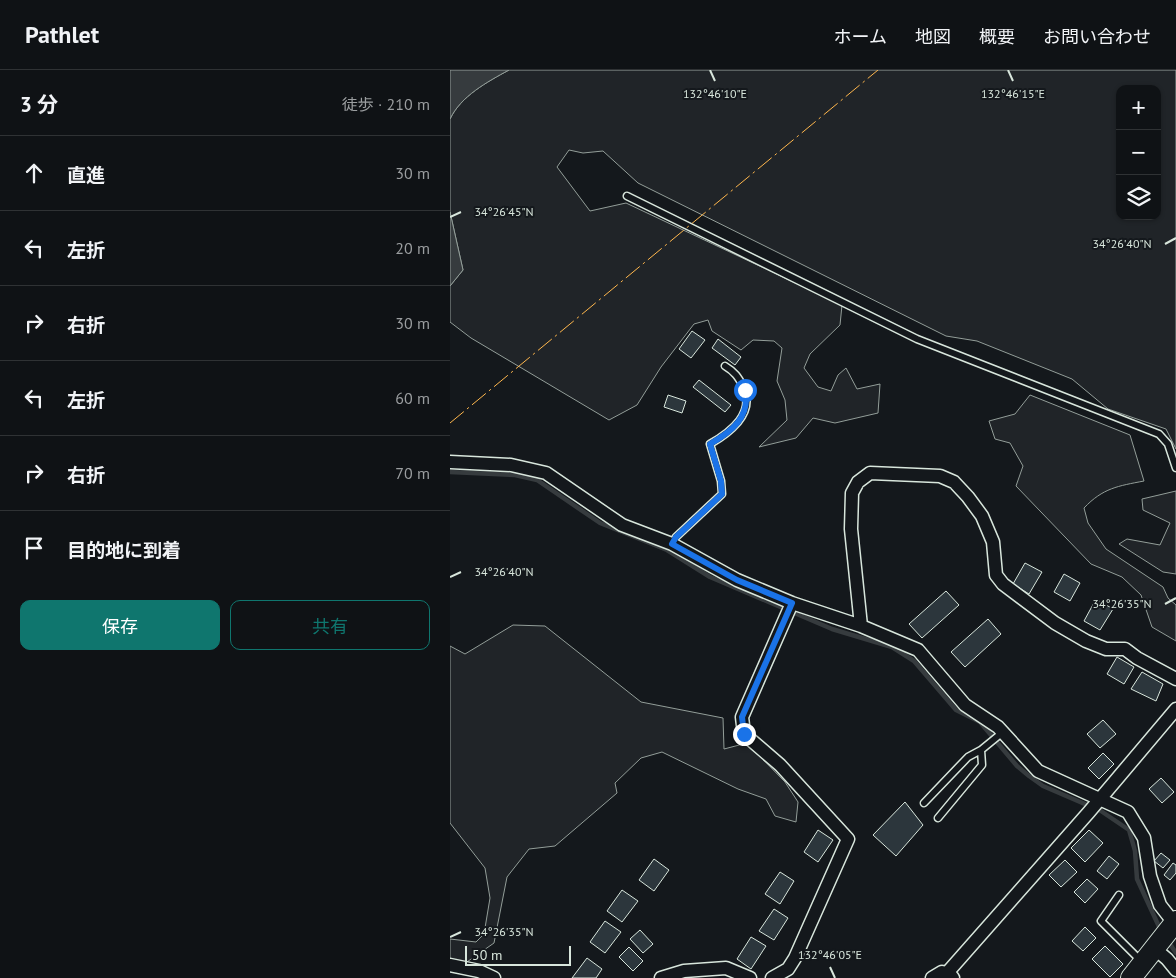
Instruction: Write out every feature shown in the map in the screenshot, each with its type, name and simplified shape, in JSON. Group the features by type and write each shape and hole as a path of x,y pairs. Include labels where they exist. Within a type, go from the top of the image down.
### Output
{"street":[{"path":"450,462 511,465 546,473 622,525 672,544 790,609 861,626 918,650 965,705 1001,733 1038,772 1095,805 1128,812 1144,838 1150,876 1160,905 1158,943 1176,970"},
{"path":"861,626 851,529 852,493 858,482 870,472 940,476 954,482 982,516 993,542 996,575 1003,584 1055,622 1086,641 1106,649 1125,649 1137,658 1176,679"},
{"path":"772,978 792,974 799,949 848,839 780,765 744,734 742,717 790,609"},
{"path":"932,978 942,972 950,976 1176,709"},
{"path":"450,965 479,971 494,978"},
{"path":"661,978 684,971 726,968 750,978"}],"lane":[{"path":"627,196 917,338 1159,434 1168,444 1176,468"},
{"path":"672,544 676,537 722,494 721,481 710,444 726,435 736,425 745,411 747,401 745,390 736,372 725,366"},
{"path":"924,802 968,757 981,750 1001,733"},
{"path":"938,818 982,765 981,750"},
{"path":"1119,895 1101,921 1158,943"}],"shaded area":[{"path":"450,70 509,70 468,97 461,103 450,119"},
{"path":"509,70 1176,70 1176,449 1166,429 1108,409 1072,379 977,341 946,336 638,183 603,151 583,153 569,150 557,167 590,211 626,203 842,305 840,325 810,354 804,368 818,387 831,391 838,375 846,368 857,389 880,384 878,413 835,423 813,418 796,438 759,447 787,420 785,400 777,381 782,348 774,341 753,340 741,350 712,331 708,320 694,324 661,367 637,405 609,420 471,338 450,322 450,286 463,270 450,212 450,119 461,103 484,85"},
{"path":"450,212 463,270 450,286"},
{"path":"1030,395 1130,435 1144,481 1104,492 1084,508 1088,523 1106,549 1163,587 1168,598 1176,605 1176,641 1152,627 1141,595 1122,577 1091,564 1016,486 1023,466 1010,443 995,439 989,421 1015,414"},
{"path":"1176,491 1176,574 1163,572 1119,544 1127,539 1160,545 1170,523 1143,510 1142,499"},
{"path":"513,625 545,626 641,702 723,718 724,749 747,743 785,782 798,802 796,822 775,816 766,799 738,789 662,752 641,758 615,783 617,793 555,846 529,849 507,877 494,943 464,964 450,959 450,939 476,942 484,934 490,898 485,868 450,823 450,646 465,654"}],"building":[{"path":"692,331 705,340 691,358 679,349"},
{"path":"718,339 741,357 735,365 712,348"},
{"path":"699,380 731,405 725,412 693,387"},
{"path":"668,395 686,401 682,413 664,407"},
{"path":"1025,563 1042,572 1029,594 1013,584"},
{"path":"1064,574 1080,583 1070,601 1054,592"},
{"path":"946,591 959,605 922,638 909,624"},
{"path":"1096,599 1113,609 1100,630 1084,621"},
{"path":"988,619 1001,634 965,667 951,652"},
{"path":"1117,657 1134,667 1124,684 1107,674"},
{"path":"1142,672 1163,684 1156,701 1131,689"},
{"path":"1103,720 1116,734 1100,748 1087,734"},
{"path":"1103,753 1114,764 1099,779 1088,768"},
{"path":"1161,778 1174,792 1162,803 1149,789"},
{"path":"905,802 923,825 896,856 873,835"},
{"path":"818,830 833,840 818,862 804,852"},
{"path":"1089,830 1103,843 1085,862 1071,848"},
{"path":"1161,853 1170,860 1163,868 1154,861"},
{"path":"1109,856 1119,864 1107,879 1097,871"},
{"path":"654,859 669,870 654,891 639,880"},
{"path":"1065,860 1077,872 1061,887 1049,875"},
{"path":"1173,863 1176,865 1176,873 1170,880 1164,875"},
{"path":"780,872 794,881 780,904 765,894"},
{"path":"1087,879 1098,889 1085,903 1074,892"},
{"path":"622,890 638,901 622,922 607,911"},
{"path":"774,909 788,918 774,940 759,931"},
{"path":"605,921 621,932 605,953 590,942"},
{"path":"1085,927 1096,938 1083,951 1072,941"},
{"path":"640,930 653,944 643,953 630,939"},
{"path":"751,937 766,946 751,969 737,959"},
{"path":"1105,946 1123,964 1110,977 1092,959"},
{"path":"629,947 643,961 633,971 619,957"},
{"path":"587,958 602,969 596,978 572,978"}],"waterway":[{"path":"450,472 515,475 537,480 600,523 667,550 710,577 832,629 892,647 914,661 956,710 980,722 1017,766 1029,776 1043,786 1101,811 1129,830 1135,851 1137,879 1161,931"},
{"path":"1168,941 1176,953"}],"power":[{"path":"450,423 878,70"}],"route":[{"path":"744,734 742,717 792,603 737,580 672,544 676,537 722,494 721,481 710,444 726,435 736,425 745,411 747,401 745,390"}]}
